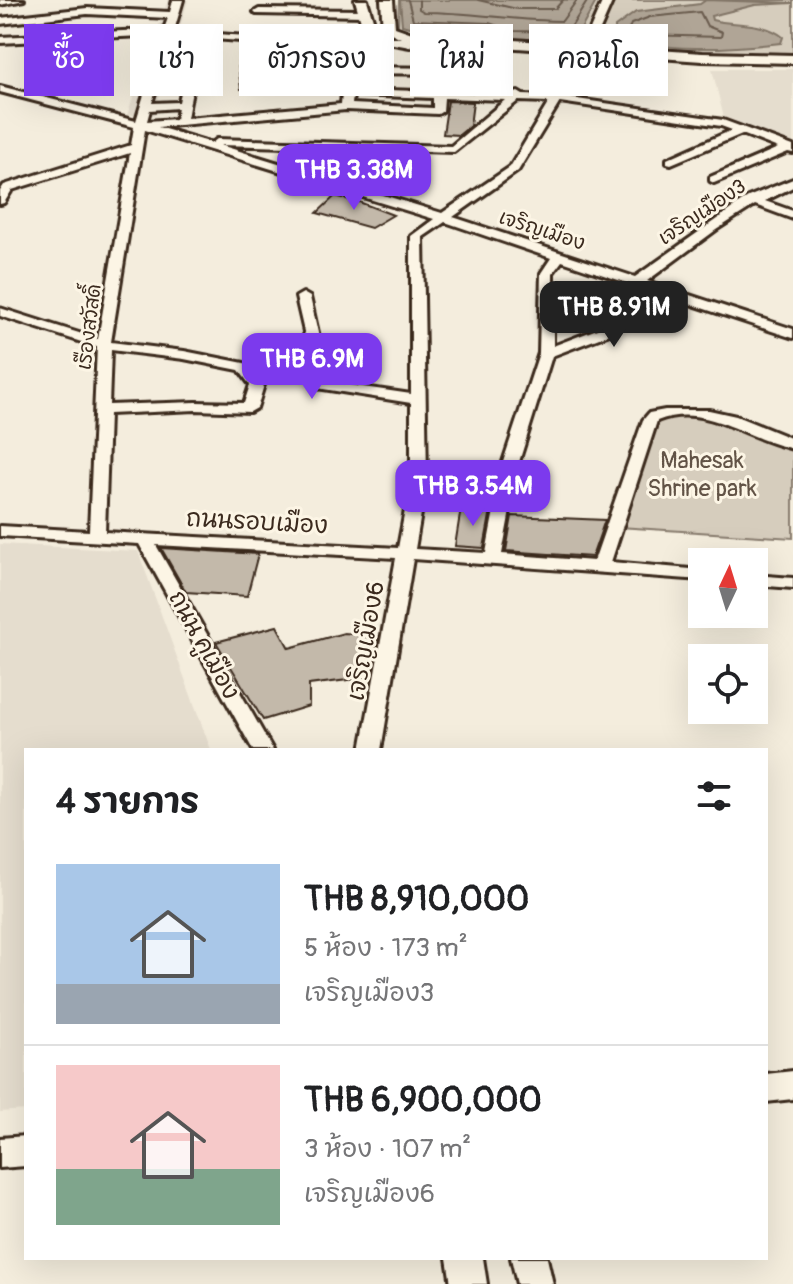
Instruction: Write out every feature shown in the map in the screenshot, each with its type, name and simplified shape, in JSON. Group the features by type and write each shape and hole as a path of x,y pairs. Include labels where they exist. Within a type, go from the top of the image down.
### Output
{"main road":[{"path":"387,0 389,29 395,34 410,35"},
{"path":"668,54 793,59"},
{"path":"768,1088 793,1085"},
{"path":"0,1153 24,1151"},
{"path":"465,1260 469,1284"},
{"path":"529,1260 535,1284"}],"street":[{"path":"0,2 19,0"},
{"name":"เรืองสวัสดิ์","path":"170,24 178,0"},
{"path":"598,24 608,0"},
{"path":"259,12 362,7"},
{"path":"0,21 87,11 173,15"},
{"path":"0,40 130,34"},
{"name":"เจริญเมือง","path":"1,90 140,125 442,217 793,334"},
{"path":"513,95 710,120 791,149"},
{"path":"206,145 219,142 454,149 518,95"},
{"name":"เรืองสวัสดิ์","path":"97,536 104,345 140,125 148,96"},
{"path":"181,121 185,96"},
{"path":"346,107 347,96"},
{"path":"140,125 346,107 438,111 439,96"},
{"path":"442,217 514,169 560,96"},
{"path":"145,107 183,105"},
{"path":"671,161 742,130"},
{"path":"0,200 4,183 137,147"},
{"path":"714,179 791,149"},
{"name":"เจริญเมือง3","path":"546,353 583,342 610,329 643,284 752,200 793,183"},
{"path":"752,200 793,215"},
{"name":"เจริญเมือง6","path":"371,748 419,478 417,236 442,217"},
{"path":"493,558 511,462 546,353 547,273 559,256"},
{"path":"303,297 322,385 417,399"},
{"path":"0,312 104,345 184,355 244,367 257,385 250,408 196,406 102,410"},
{"path":"601,566 650,420 654,416 705,413 743,424 763,438 793,444"},
{"name":"ถนนรอบเมือง","path":"0,531 493,558 688,574"},
{"name":"ถนน คูเมือง","path":"145,540 262,748"},
{"path":"768,581 793,583"}],"shaded area":[{"path":"168,0 188,0 181,24 159,24"},
{"path":"712,69 793,69 793,144 724,118"},
{"path":"134,96 160,96 154,115 127,115"},
{"path":"0,544 138,551 210,748 24,748 24,1110 0,1112"}],"green space":[{"path":"399,0 793,0 793,53 668,49 668,24 529,24 529,40 513,39 513,24 410,24 410,31 398,27"},
{"name":"Mahesak Shrine park","path":"694,412 793,444 793,538 619,527 657,415"}],"water":[{"path":"400,0 597,0 584,24 529,24 529,39 513,39 513,24 402,25"},
{"path":"706,0 793,3 755,5 711,16 712,20 721,22 767,28 783,37 781,43 720,48 672,47 668,46 668,24 619,24 636,12 700,4"}],"building":[{"path":"448,101 473,102 470,126 459,135 443,134"},
{"path":"335,196 393,215 371,228 317,213"},
{"path":"461,508 491,510 484,548 455,546"},
{"path":"512,516 605,520 592,557 506,551"},
{"path":"161,548 258,554 247,596 186,592"},
{"path":"277,626 289,648 344,633 378,636 371,677 309,685 309,706 263,720 216,642"}]}
